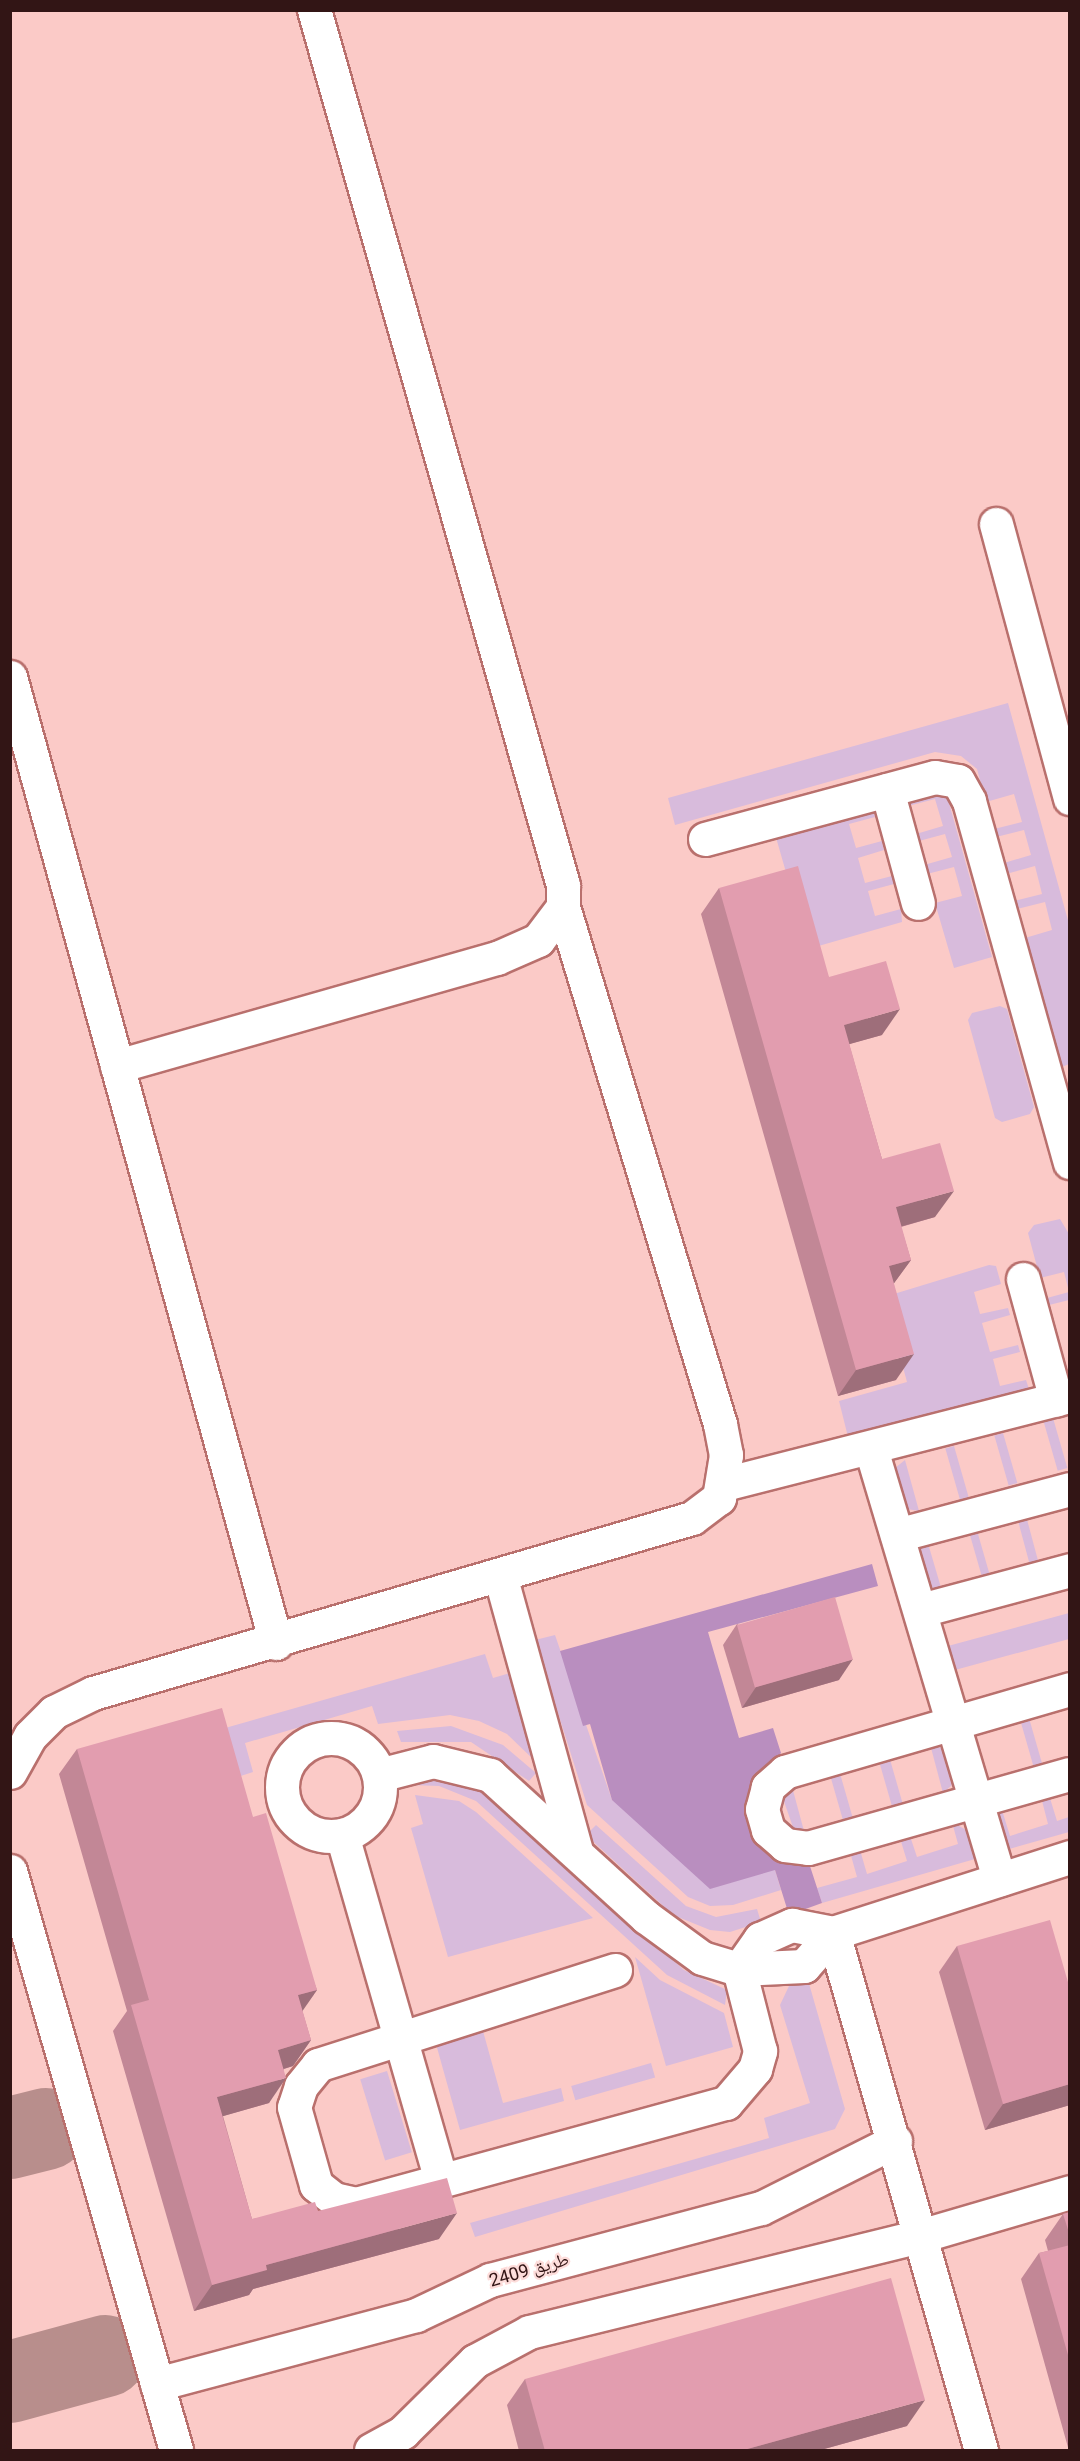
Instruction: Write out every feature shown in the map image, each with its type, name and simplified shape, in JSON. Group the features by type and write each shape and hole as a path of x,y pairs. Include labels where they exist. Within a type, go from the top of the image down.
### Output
{"street":[{"path":"10,1772 30,1736 54,1712 93,1693 276,1643 692,1518 719,1498 724,1484 726,1455 720,1424 563,907 563,885 314,10"},
{"path":"996,524 1061,732 1070,798"},
{"path":"10,677 276,1643"},
{"path":"705,839 947,775 966,792 1065,1129 1070,1162"},
{"path":"887,790 918,903"},
{"path":"117,1066 497,958 538,940 563,907"},
{"path":"724,1484 870,1449 1063,1398 1023,1279"},
{"path":"870,1449 921,1610 999,1879"},
{"path":"897,1535 1070,1489"},
{"path":"921,1610 1070,1570"},
{"path":"500,1575 576,1851"},
{"path":"1070,1689 785,1772 768,1787 762,1809 768,1830 786,1845 808,1848 1070,1774"},
{"path":"335,1737 363,1749 379,1775 377,1806 362,1824 342,1835 311,1832 288,1812 281,1782 293,1754 319,1738 335,1737"},
{"path":"379,1775 434,1761 476,1769 502,1784 672,1937 702,1958 739,1969 804,1966 833,1933 1070,1857"},
{"path":"342,1835 441,2180"},
{"path":"10,1871 176,2451"},
{"path":"833,1933 895,2141 981,2451"},
{"path":"615,1970 318,2065 301,2086 294,2107 316,2185 334,2199 356,2204 726,2103 755,2069 760,2051 739,1969"},
{"name":"طريق 2409","path":"157,2384 416,2315 490,2280 761,2208 895,2141"},
{"path":"370,2451 403,2432 475,2361 529,2332 920,2236 1070,2192"}],"shaded area":[{"path":"1008,703 1069,924 1069,1064 1062,1067 1025,938 1052,930 1045,902 1017,909 1014,901 1042,894 1035,866 1006,874 1004,863 1031,855 1024,830 996,837 994,829 1022,822 1014,794 986,802 977,769 961,756 935,752 675,825 668,798"},
{"path":"944,785 992,957 954,968 935,903 962,896 954,867 927,874 924,865 952,857 945,834 919,841 916,834 943,826 935,799 908,806 905,795"},
{"path":"873,810 875,817 849,824 856,848 882,841 884,850 858,858 865,883 892,876 894,884 868,891 875,916 901,909 902,922 808,949 775,834"},
{"path":"1000,1006 1007,1009 1034,1107 1030,1114 1002,1122 995,1118 968,1020 972,1013"},
{"path":"1060,1219 1069,1234 1069,1292 1064,1272 1040,1278 1028,1233 1034,1225"},
{"path":"989,1265 996,1266 1001,1284 974,1292 980,1314 1008,1308 1010,1315 982,1323 990,1352 1018,1345 1020,1352 993,1359 1000,1386 1026,1380 1030,1392 850,1445 839,1401 907,1382 884,1297"},
{"path":"1069,1292 1069,1300 1049,1305 1047,1298"},
{"path":"1053,1418 1067,1468 1058,1471 1043,1421"},
{"path":"1003,1433 1017,1483 1009,1485 994,1435"},
{"path":"954,1446 969,1497 960,1499 945,1448"},
{"path":"905,1460 919,1511 907,1509 895,1468"},
{"path":"1025,1512 1039,1563 1030,1566 1016,1514"},
{"path":"976,1527 990,1577 983,1579 968,1529"},
{"path":"927,1540 942,1591 928,1589 917,1549"},
{"path":"872,1564 878,1586 708,1632 739,1738 773,1728 781,1753 754,1784 779,1857 795,1863 808,1860 822,1903 789,1915 775,1870 710,1889 612,1800 590,1724 583,1726 560,1651"},
{"path":"1069,1613 1069,1639 944,1673 931,1629 942,1625 948,1646"},
{"path":"555,1635 612,1800 775,1870 781,1890 733,1905 710,1906 688,1897 587,1805 535,1640"},
{"path":"485,1654 493,1678 510,1673 534,1760 507,1734 479,1721 450,1715 378,1724 372,1706 245,1743 253,1772 219,1783 204,1734"},
{"path":"1029,1718 1043,1768 1035,1770 1020,1720"},
{"path":"451,1726 503,1745 536,1773 529,1781 471,1742 401,1742 397,1731"},
{"path":"930,1744 941,1748 952,1785 943,1793"},
{"path":"889,1756 903,1804 892,1807 878,1759"},
{"path":"839,1770 853,1818 843,1821 829,1773"},
{"path":"438,1772 489,1793 684,1970 727,1990 725,2005 667,1975 476,1801 439,1786 411,1785 407,1775"},
{"path":"791,1783 804,1831 795,1833 780,1790"},
{"path":"415,1795 459,1801 476,1812 593,1918 448,1957 411,1828 423,1824"},
{"path":"1049,1795 1057,1821 1069,1817 1069,1832 1002,1851 990,1814 1002,1810 1010,1836 1048,1824 1041,1797"},
{"path":"952,1822 968,1831 975,1859 822,1903 817,1888 857,1877 850,1852 860,1850 867,1874 907,1861 899,1835 909,1833 917,1857 958,1844"},
{"path":"596,1825 686,1906 716,1917 757,1909 761,1922 730,1932 710,1930 673,1915 586,1835"},
{"path":"635,1957 660,1980 724,2013 733,2047 666,2066"},
{"path":"808,1980 845,2109 835,2129 475,2237 470,2223 769,2138 764,2118 810,2103 780,2005 789,1986"},
{"path":"483,2031 503,2103 561,2088 564,2101 460,2130 436,2044"},
{"path":"651,2063 655,2077 575,2100 571,2086"},
{"path":"387,2071 412,2152 385,2160 360,2079"}],"building":[{"path":"798,866 829,977 886,961 900,1009 844,1025 882,1159 940,1143 954,1191 896,1207 911,1260 889,1266 914,1354 856,1370 719,888"},
{"path":"835,1597 853,1659 755,1688 737,1625"},
{"path":"222,1708 253,1817 266,1813 317,1990 298,1995 311,2040 278,2050 286,2078 217,2097 252,2219 315,2202 318,2211 447,2178 457,2213 266,2265 267,2270 212,2285 131,2005 149,2000 77,1749"},
{"path":"1050,1920 1070,1989 1070,2084 1003,2104 957,1946"},
{"path":"1070,2212 1070,2236 1063,2214"},
{"path":"1070,2245 1070,2362 1039,2253"},
{"path":"891,2278 925,2400 740,2451 545,2451 525,2379"}],"taxiway":[{"path":"10,2138 46,2129"},
{"path":"10,2382 106,2356"}]}
